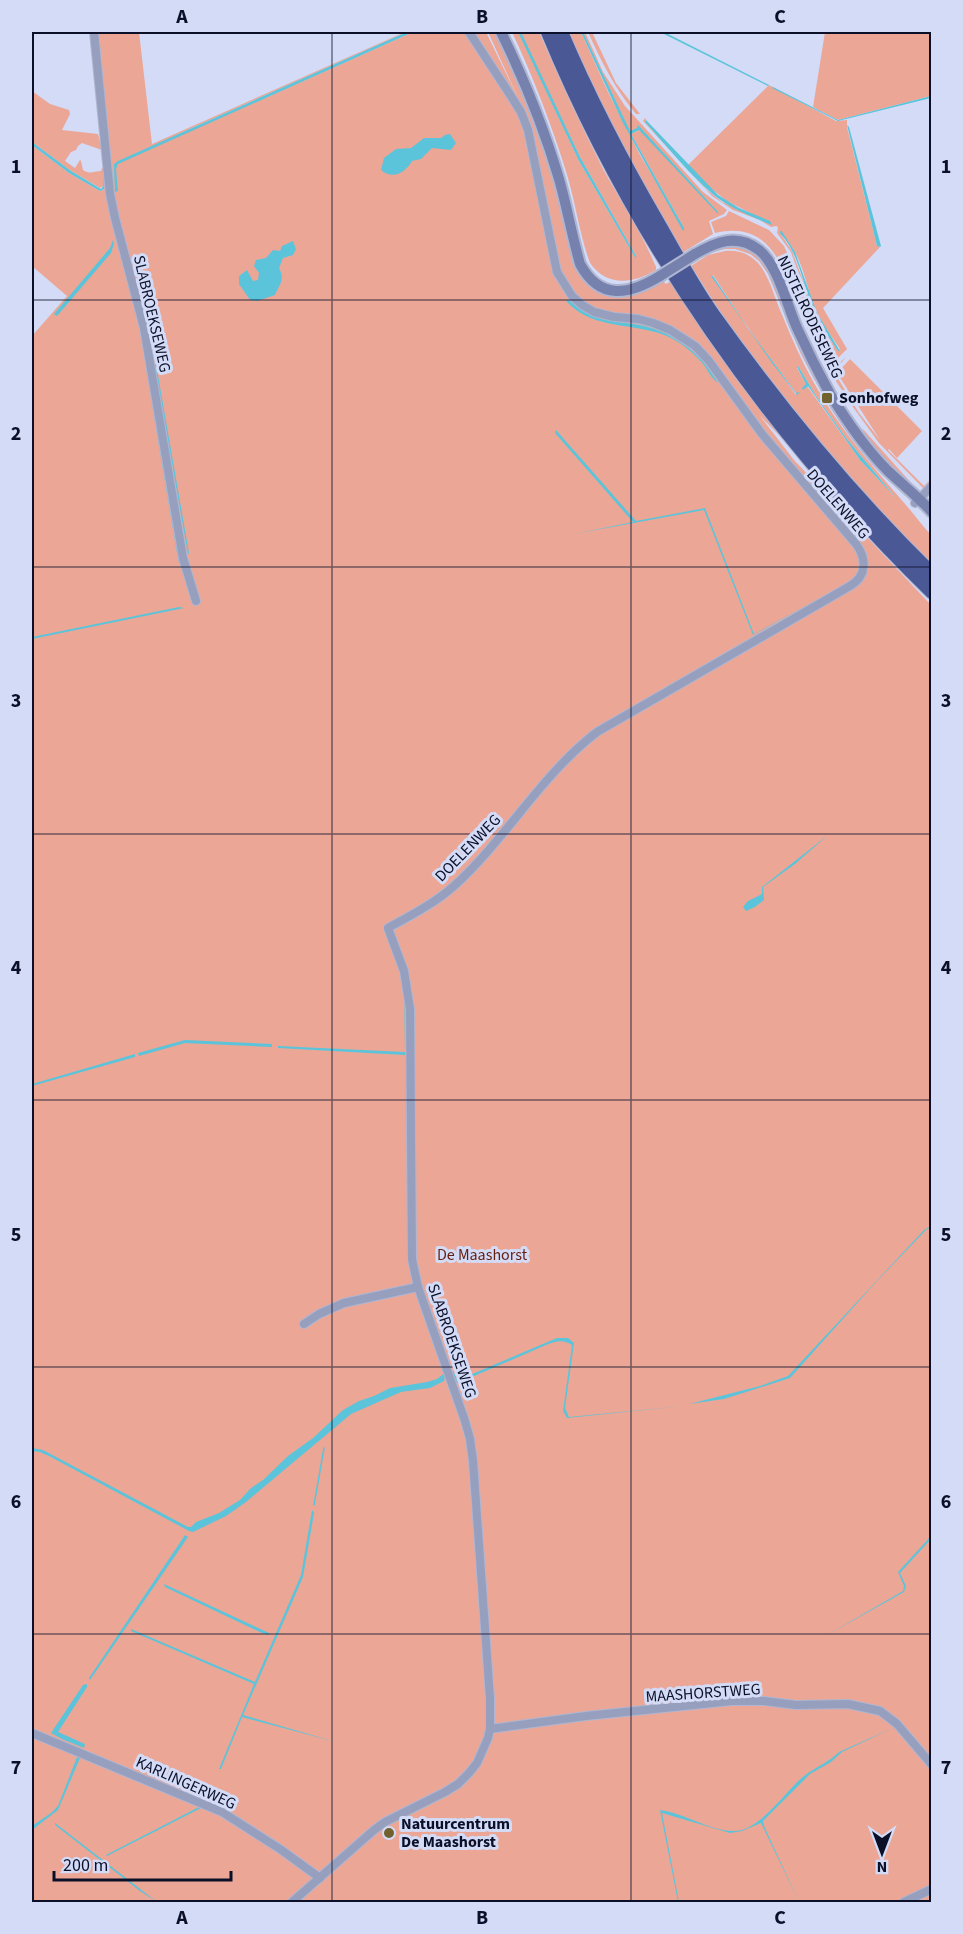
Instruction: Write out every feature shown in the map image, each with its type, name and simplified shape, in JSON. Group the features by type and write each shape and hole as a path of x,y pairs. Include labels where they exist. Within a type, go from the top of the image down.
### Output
{"highway":[{"path":"548,32 619,179 685,293 720,346 832,487 932,592"},
{"path":"561,32 624,163 713,315 805,436 871,512 932,574"}],"street":[{"name":"SLABROEKSEWEG","path":"94,32 110,194 144,328 183,558 196,601"},
{"name":"DOELENWEG","path":"388,928 453,886 481,859 562,761 591,736 850,586 860,577 864,565 863,556 856,544 762,434 709,361 695,346 670,330 653,323 594,312 572,296 557,272 530,141 521,112 468,32"},
{"name":"NISTELRODESEWEG","path":"501,32 542,127 580,264 586,274 597,285 614,291 632,290 714,244 729,240 748,243 763,253 773,270 813,363 831,395 892,478 932,512"},
{"path":"917,501 932,486"},
{"name":"NISTELRODESEWEG","path":"917,501 932,519"},
{"name":"SLABROEKSEWEG","path":"292,1902 385,1822 458,1784 477,1763 490,1729 490,1698 473,1461 465,1421 418,1287 411,1244 409,1001 404,971 388,928"},
{"path":"304,1324 319,1314 344,1304 418,1287"},
{"name":"MAASHORSTWEG","path":"490,1729 586,1716 732,1701 764,1701 796,1705 848,1704 880,1712 888,1717 897,1724 932,1765"},
{"name":"KARLINGERWEG","path":"32,1733 222,1812 289,1854 320,1878"},
{"path":"904,1902 932,1889"}],"green space":[{"name":"De Maashorst","path":"96,32 139,32 152,144 405,32 407,32 174,136 413,32 486,32 519,100 488,32 497,32 510,58 547,152 572,246 604,292 662,280 666,284 671,281 735,375 790,446 760,416 794,460 931,605 931,1902 32,1902 32,340 35,335 32,339 32,336 67,296 32,266 32,145 69,173 100,191 104,189 103,179 103,186 100,188 71,171 32,142 32,91 50,104 69,110 70,114 62,130 98,134 102,150 82,143 71,152 65,161 75,168 80,160 83,170 90,173 101,171 104,168"},
{"path":"512,32 518,32 521,36 579,161 636,259 580,157 520,32 539,32 594,152 644,242 656,270 638,278 621,281 604,276 590,263 556,141"},
{"path":"569,32 581,32 640,155 684,228 631,134 639,130 638,128 630,132 583,32 603,72 625,106 703,192 727,210 724,214 709,221 713,234 682,253 636,173 601,105"},
{"path":"588,32 592,32 616,83 640,114 636,114 615,85"},
{"path":"825,32 931,32 931,96 838,120 813,107"},
{"path":"769,85 836,121 847,120 877,246 880,247 823,308 847,349 837,359 832,345 812,313 791,252 777,233 778,227 771,227 760,220 733,210 712,196 643,121 645,118 645,122 706,189 722,202 772,224 727,201 709,187 688,165","holes":["780,233 799,261 817,313 840,349 838,351 816,316 792,251"]},
{"path":"729,211 769,230 784,246 810,315 833,355 829,367 813,342 790,283 774,253 764,242 751,234 735,231 715,233 711,222 726,216"},
{"path":"722,246 747,248 759,257 788,309 815,381 800,352 768,274 759,261 750,254 735,249 705,254"},
{"path":"725,251 738,252 751,257 758,263 769,282 797,350 823,398 876,470 931,535 931,565 838,464 794,412 744,346 691,266 708,255","holes":["713,275 740,317 712,277","761,346 796,393 796,395","798,366 846,438 896,498 860,460 807,386 802,389 806,384"]},
{"path":"846,357 834,372 859,413 880,440 837,373 850,359 922,431 897,458 888,450 924,486 931,479 931,483 925,490 879,443 830,372"},
{"path":"862,428 913,485 910,488 870,444"}],"water":[{"path":"407,32 413,32 118,164 116,169 118,191 115,192 114,164 118,161"},
{"path":"518,32 522,34 580,157 636,259 579,161"},
{"path":"581,32 630,131 638,125 718,214 639,130 631,134 684,228 683,231 623,123"},
{"path":"660,32 664,32 769,85 768,86"},
{"path":"773,87 838,120 931,96 931,98 838,121"},
{"path":"646,120 718,195 739,208 770,221 772,225 733,207 712,193 682,164 645,122"},
{"path":"847,125 849,127 880,247 877,246"},
{"path":"450,134 456,143 451,150 432,148 421,159 412,161 398,174 385,173 381,170 384,158 396,149 411,148 424,138 441,138"},
{"path":"32,142 71,171 101,189 103,171 104,189 100,191 69,173 32,145"},
{"path":"781,230 795,252 817,313 840,351 815,315 793,252 780,233"},
{"path":"113,240 111,253 57,316 54,314 110,248"},
{"path":"293,241 296,249 293,255 283,258 279,268 282,275 281,282 275,295 257,301 250,300 239,284 239,276 247,270 253,281 258,280 259,273 254,266 256,260 266,258 273,250 280,251 282,246"},
{"path":"711,276 796,393 800,392 797,395 772,363"},
{"path":"569,300 584,312 598,318 646,327 671,336 693,351 711,371 718,383 697,357 675,340 644,329 603,322 589,317 577,311 566,301"},
{"path":"145,364 179,559 190,596 178,559"},
{"path":"154,364 156,364 188,554"},
{"path":"798,366 846,438 896,498 860,460 808,386 803,390 806,384"},
{"path":"556,430 636,521 705,508 754,634 812,602 753,635 704,510 574,534 633,522 555,433"},
{"path":"179,607 184,608 32,639 32,637"},
{"path":"828,835 795,864 763,887 764,900 746,911 743,907 748,901 762,894 762,887"},
{"path":"404,988 405,1014 406,1159 405,1055 278,1048 278,1046 405,1052"},
{"path":"185,1040 272,1044 272,1047 185,1043 139,1056 138,1053"},
{"path":"135,1054 135,1057 32,1086 32,1084"},
{"path":"931,1226 876,1282 790,1378 724,1399 689,1404 760,1386 788,1376 924,1230"},
{"path":"557,1338 568,1338 574,1343 565,1408 569,1417 683,1406 567,1418 563,1411 572,1345 562,1341 546,1345 458,1383 449,1371 453,1371 458,1380"},
{"path":"446,1372 444,1381 430,1388 401,1392 351,1414 246,1502 226,1516 193,1532 49,1456 32,1451 32,1448 43,1450 191,1527 196,1522 219,1513 240,1500 343,1410 390,1388 427,1382 437,1379"},
{"path":"312,1510 314,1513 303,1577 243,1715 336,1742 242,1717 221,1769 219,1769 254,1684 131,1631 131,1629 255,1682 301,1575"},
{"path":"185,1535 188,1537 90,1680 89,1678"},
{"path":"931,1536 931,1539 900,1573 906,1586 904,1592 827,1635 903,1591 904,1586 898,1572"},
{"path":"164,1584 269,1633 269,1635 165,1587"},
{"path":"87,1684 58,1732 85,1744 84,1748 51,1733 83,1685"},
{"path":"893,1728 842,1752 831,1762 810,1774 763,1821 799,1902 761,1823 742,1831 730,1833 662,1813 678,1902 660,1810 723,1830 742,1830 762,1818 804,1776 839,1752"},
{"path":"77,1757 80,1758 58,1810 32,1830 32,1826 58,1806"},
{"path":"199,1807 202,1807 106,1855"},
{"path":"55,1823 157,1902 140,1891"}],"waterway":[{"path":"314,1505 324,1448"}],"place":[{"name":"Sonhofweg","path":"827,398"},
{"name":"Natuurcentrum De Maashorst","path":"389,1833"}]}
